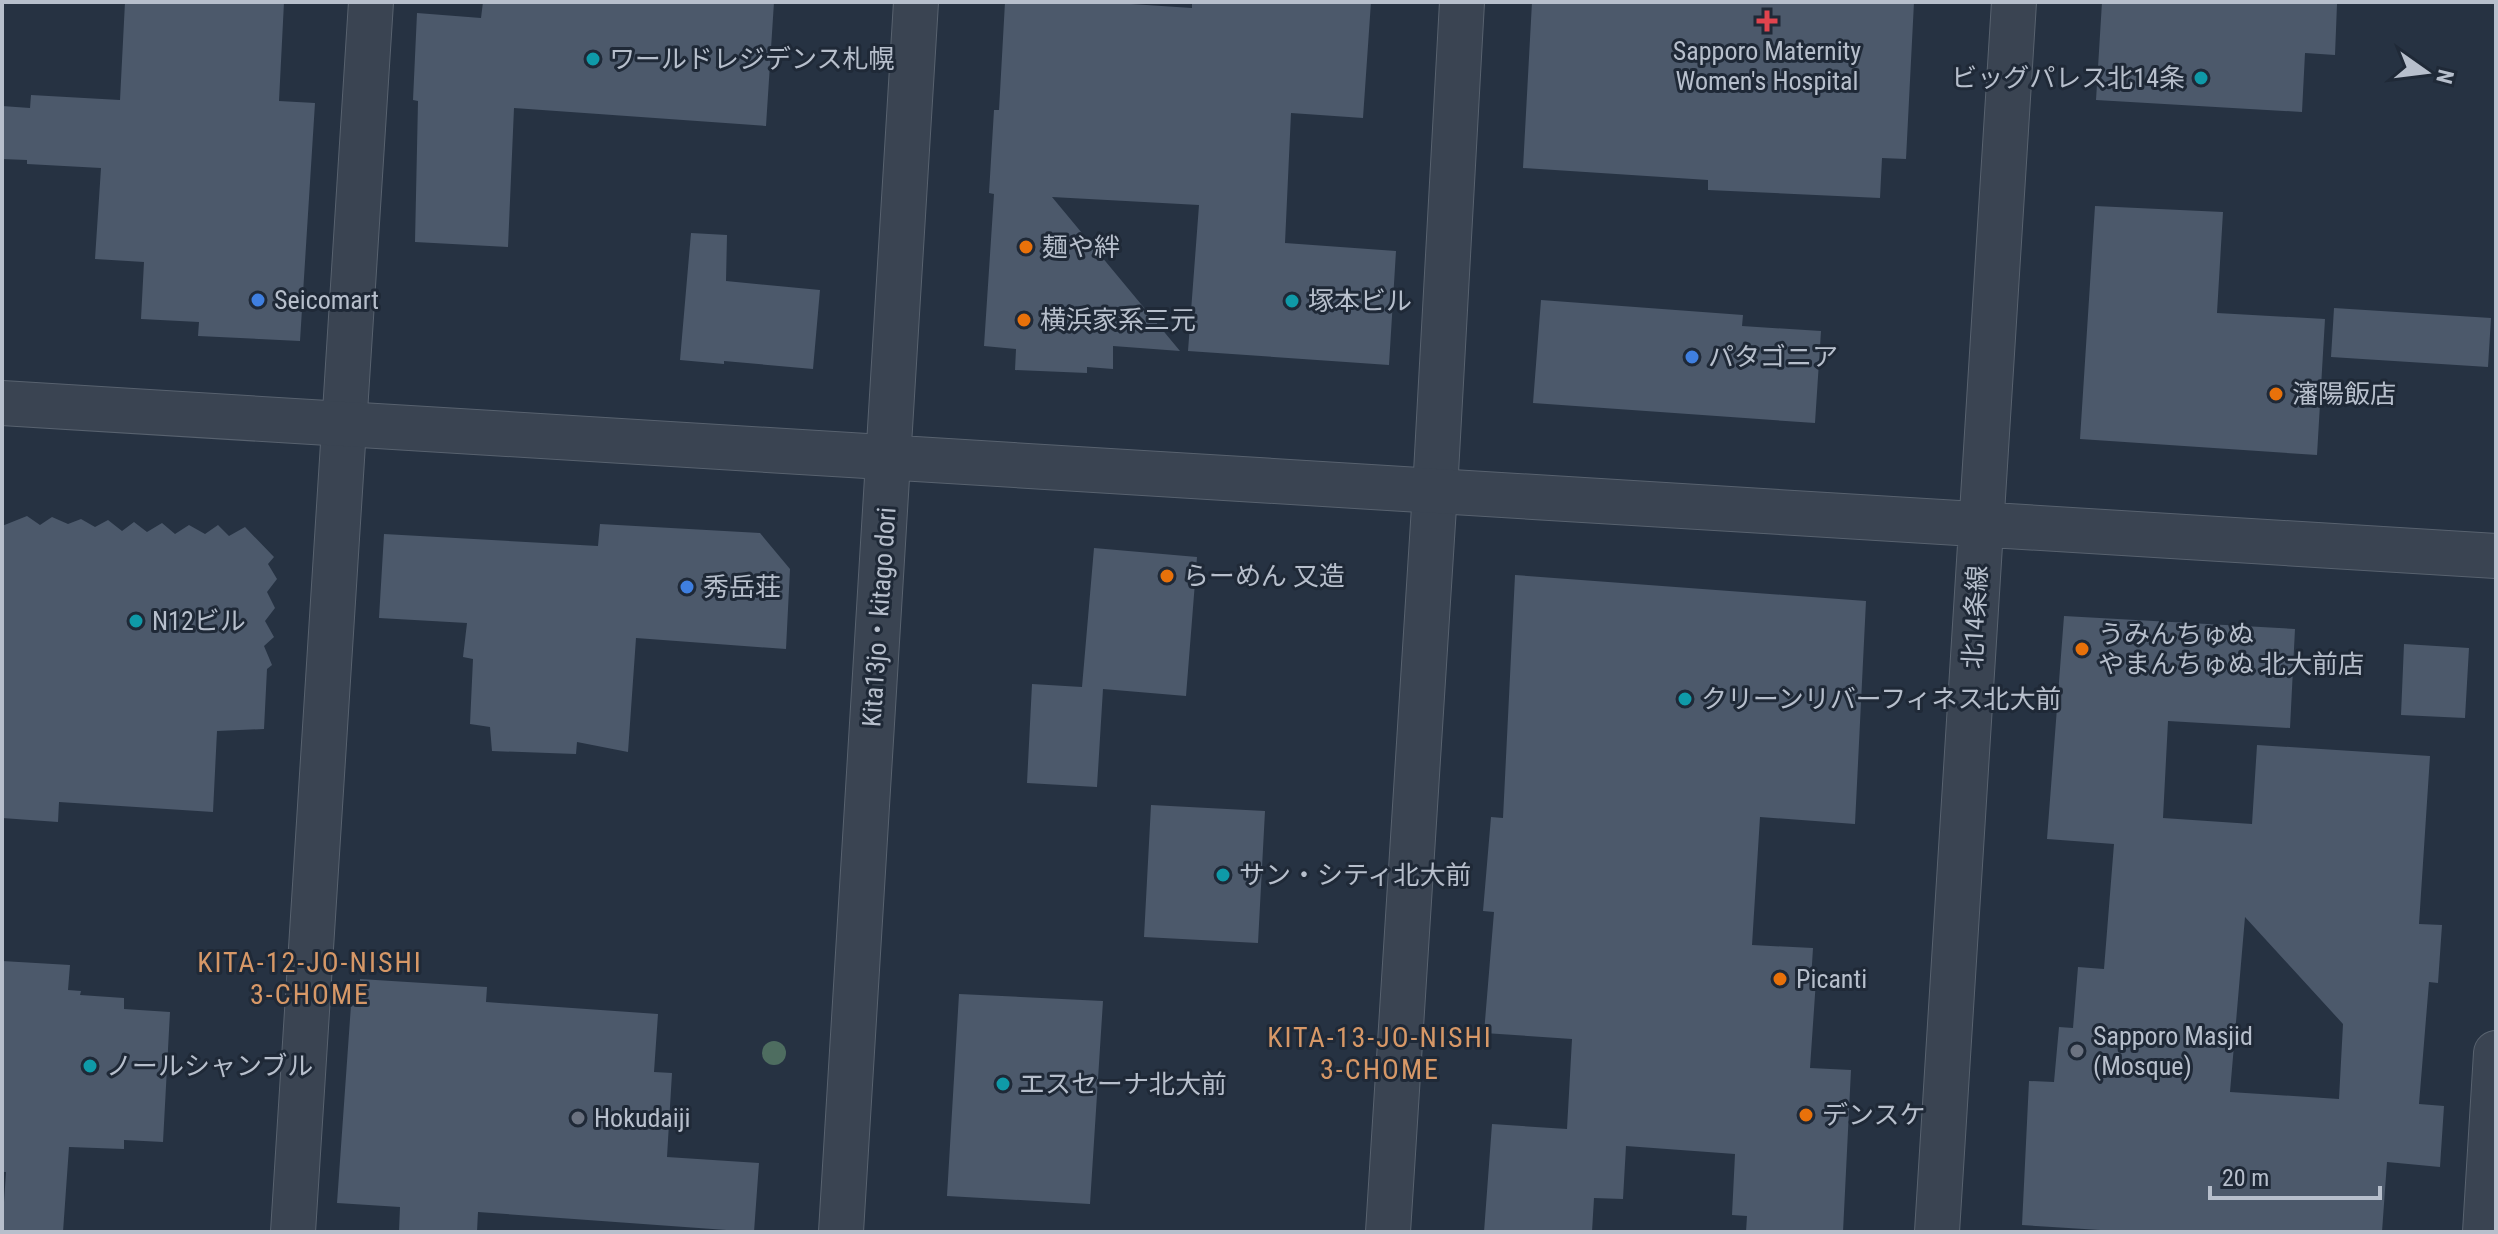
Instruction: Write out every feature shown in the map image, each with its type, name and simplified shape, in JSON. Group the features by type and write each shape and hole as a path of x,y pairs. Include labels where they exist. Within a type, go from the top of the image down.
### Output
{"street":[{"path":"293,1232 371,2"},
{"name":"Kita13jo・kitago dori","path":"841,1232 916,2"},
{"path":"1388,1232 1435,491 1462,2"},
{"name":"北14条線","path":"1937,1232 2014,2"},
{"path":"2,403 2496,556"},
{"path":"2485,1232 2496,1053"}],"building":[{"path":"125,2 284,2 279,101 315,103 300,341 198,336 199,322 141,319 144,262 95,259 101,168 27,164 27,160 2,159 2,106 30,108 31,95 120,100"},
{"name":"ワールドレジデンス札幌","path":"483,2 774,2 766,126 514,108 508,247 415,242 418,101 413,100 417,13 481,18"},
{"path":"1005,2 1101,2 1192,8 1192,2 1371,2 1363,118 1291,113 1285,243 1396,251 1389,365 1188,351 1199,205 1052,197 1180,351 1113,346 1113,369 1087,367 1087,373 1015,370 1016,349 984,346 994,194 989,193 994,110 999,110"},
{"path":"1532,2 1914,2 1906,159 1882,158 1880,198 1708,190 1708,180 1523,168"},
{"name":"ビッグパレス北14条","path":"2102,2 2337,4 2335,55 2305,53 2302,112 2096,100"},
{"path":"2095,206 2223,212 2217,313 2325,319 2317,455 2080,439"},
{"path":"691,233 727,235 726,281 820,290 813,369 680,360"},
{"path":"1541,300 1743,315 1742,326 1821,331 1815,423 1533,403"},
{"path":"2334,308 2491,318 2488,367 2331,357"},
{"name":"N12ビル","path":"27,516 40,525 52,517 68,524 81,519 95,527 108,520 122,531 134,522 147,532 162,523 175,534 189,525 205,534 218,525 229,536 245,527 274,557 268,564 277,579 267,592 275,608 265,621 274,637 264,646 272,665 267,669 264,729 217,731 213,812 59,802 58,822 2,818 2,526"},
{"path":"600,524 760,533 790,569 786,649 636,638 628,752 577,742 576,754 492,751 490,727 470,724 473,659 463,657 467,623 379,618 384,534 598,546"},
{"path":"1094,548 1197,557 1186,696 1103,689 1097,787 1027,783 1032,684 1082,687"},
{"path":"1515,575 1866,601 1855,824 1760,817 1752,945 1813,948 1811,980 1816,980 1810,1068 1851,1070 1843,1232 1746,1232 1747,1216 1732,1215 1735,1154 1626,1146 1623,1199 1594,1198 1592,1232 1484,1232 1492,1124 1567,1129 1572,1039 1484,1033 1494,912 1483,911 1491,817 1503,818"},
{"path":"2064,616 2295,629 2290,728 2168,721 2163,818 2252,824 2257,745 2430,756 2419,924 2442,925 2438,983 2429,982 2419,1104 2444,1106 2440,1167 2387,1162 2382,1232 2132,1232 2022,1225 2029,1081 2054,1082 2059,1027 2073,1028 2078,967 2104,969 2114,844 2047,839","holes":["2245,917 2343,1024 2339,1099 2230,1092"]},
{"path":"2404,644 2469,648 2465,718 2401,715"},
{"name":"サン・シティ北大前","path":"1151,805 1265,811 1258,943 1144,937"},
{"name":"ノールシャンブル","path":"2,961 70,965 68,990 81,991 80,995 124,998 124,1009 170,1012 163,1142 124,1140 124,1149 69,1147 63,1232 2,1232 6,1172 2,1172"},
{"path":"360,979 487,987 486,1002 658,1014 654,1072 672,1073 667,1157 759,1163 754,1232 478,1212 477,1232 399,1232 400,1207 337,1203 351,1005 358,1005"},
{"name":"エスセーナ北大前","path":"959,994 1103,1001 1090,1204 947,1196"}],"place":[{"name":"Sapporo Maternity Women's Hospital","path":"1767,21"},
{"name":"ワールドレジデンス札幌","path":"593,59"},
{"name":"ビッグパレス北14条","path":"2201,78"},
{"name":"麺や絆","path":"1026,247"},
{"name":"Seicomart","path":"258,300"},
{"name":"塚本ビル","path":"1292,301"},
{"name":"横浜家系三元","path":"1024,320"},
{"name":"パタゴニア","path":"1692,357"},
{"name":"瀋陽飯店","path":"2276,394"},
{"name":"らーめん 又造","path":"1167,576"},
{"name":"秀岳荘","path":"687,587"},
{"name":"N12ビル","path":"136,621"},
{"name":"うみんちゅぬ やまんちゅぬ 北大前店","path":"2082,649"},
{"name":"クリーンリバーフィネス北大前","path":"1685,699"},
{"name":"サン・シティ北大前","path":"1223,875"},
{"name":"Picanti","path":"1780,979"},
{"name":"Sapporo Masjid (Mosque)","path":"2077,1051"},
{"name":"ノールシャンブル","path":"90,1066"},
{"name":"エスセーナ北大前","path":"1003,1084"},
{"name":"デンスケ","path":"1806,1115"},
{"name":"Hokudaiji","path":"578,1118"}],"district":[{"name":"KITA-12-JO-NISHI 3-CHOME","path":"310,978"},
{"name":"KITA-13-JO-NISHI 3-CHOME","path":"1380,1053"}]}
